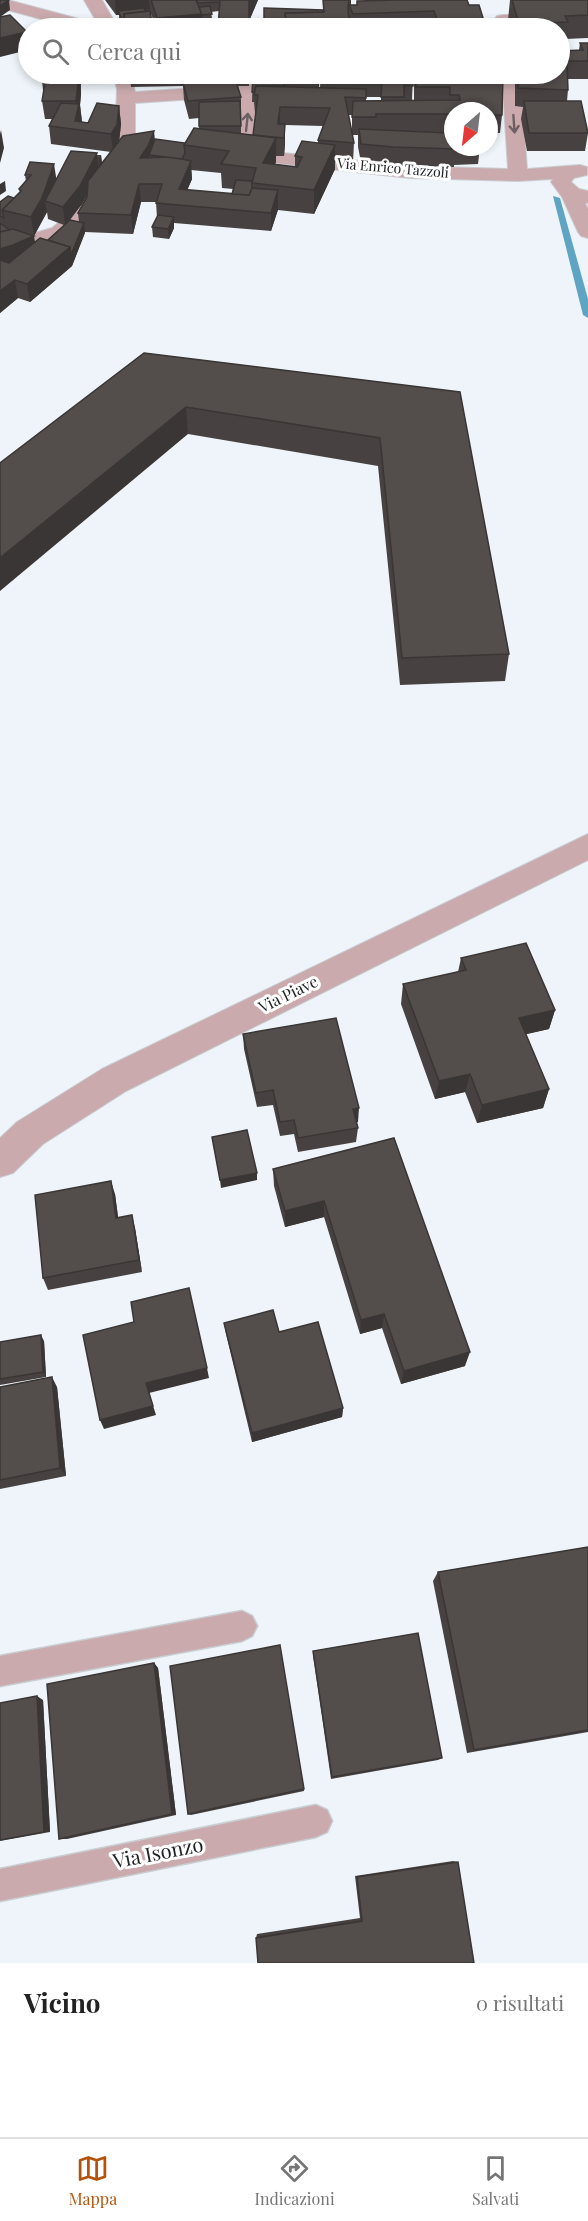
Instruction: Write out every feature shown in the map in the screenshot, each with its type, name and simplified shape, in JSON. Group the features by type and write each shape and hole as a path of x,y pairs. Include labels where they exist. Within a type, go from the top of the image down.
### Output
{"street":[{"path":"93,0 103,18"},
{"path":"500,0 503,18"},
{"path":"0,3 55,18"},
{"path":"567,18 588,16"},
{"path":"0,250 59,232 72,222 81,214 125,147 135,142 124,84"},
{"path":"126,98 235,84"},
{"path":"244,155 251,84"},
{"path":"512,84 518,175"},
{"name":"Via Enrico Tazzoli","path":"212,150 409,172 518,175 577,185"},
{"path":"577,185 588,232"},
{"name":"Via Piave","path":"0,1161 30,1133 114,1080 588,846"}],"lane":[{"path":"0,1671 242,1626"},
{"name":"Via Isonzo","path":"0,1885 316,1821"}],"building":[{"path":"0,0 9,0 0,6"},
{"path":"151,0 196,0 202,14 157,18"},
{"path":"196,0 220,0 220,2 198,3"},
{"path":"220,0 249,0 249,18 219,18"},
{"path":"323,0 349,0 349,18 286,18 285,13 324,12"},
{"path":"467,0 469,5 479,5 483,18 437,18 434,11 353,14 349,5 357,5 357,1"},
{"path":"512,0 588,0 588,15 565,16 566,18 517,18"},
{"path":"210,6 212,14 202,15 199,7"},
{"path":"144,8 146,11 124,14 124,18 122,18 118,11"},
{"path":"264,8 323,10 323,12 285,13 285,18 264,18"},
{"path":"150,11 151,18 125,18 124,14"},
{"path":"10,15 18,23 18,34 0,38 0,17"},
{"path":"580,43 588,43 588,61 570,61 570,51 583,50"},
{"path":"45,84 78,84 76,101 42,101"},
{"path":"183,84 237,84 241,97 188,101"},
{"path":"253,84 284,84 284,86 256,86 255,92 252,92"},
{"path":"382,84 413,84 413,86 404,85 404,97 381,97"},
{"path":"416,84 503,84 502,115 498,115 498,102 444,102 444,114 376,114 376,117 352,117 353,101 460,100 459,95 450,95 450,87 416,87"},
{"path":"518,84 568,84 568,90 518,88"},
{"path":"256,86 366,89 366,98 345,97 354,143 318,140 330,108 280,107 278,124 285,124 284,138 253,135 258,95 254,95"},
{"path":"240,101 241,126 199,126 199,102"},
{"path":"524,101 581,101 588,133 529,133"},
{"path":"61,103 79,104 75,121 88,123 97,103 119,106 117,125 111,134 49,126"},
{"path":"194,128 276,138 263,163 297,167 302,157 295,156 302,141 335,145 314,190 252,183 256,168 221,164 229,151 184,145"},
{"path":"359,129 444,133 444,149 361,144"},
{"path":"154,131 140,158 173,157 191,161 179,189 249,195 252,188 278,190 271,213 156,203 162,184 139,184 131,215 78,213 87,197 88,181 123,136"},
{"path":"155,139 185,143 185,153 182,159 149,155"},
{"path":"71,151 97,153 80,186 63,207 45,201"},
{"path":"30,162 54,164 42,198 31,217 2,210 21,191 19,189 31,175 25,175"},
{"path":"236,180 252,181 249,195 232,194"},
{"path":"8,196 14,198 2,210 4,218 0,216 0,202"},
{"path":"158,215 174,217 168,229 152,227"},
{"path":"70,220 84,223 71,255 70,247 48,240"},
{"path":"0,223 10,230 0,232"},
{"path":"13,229 34,236 0,249 0,232"},
{"path":"40,238 70,247 27,284 15,280 0,291 0,260 9,263"},
{"path":"144,353 460,392 509,654 402,658 380,438 186,407 0,558 0,463"},
{"path":"526,943 555,1010 519,1018 549,1089 482,1105 470,1074 439,1081 403,984 466,970 461,958"},
{"path":"336,1018 359,1108 353,1109 358,1128 298,1138 294,1120 280,1122 273,1090 256,1093 243,1034"},
{"path":"247,1130 257,1173 220,1180 212,1137"},
{"path":"394,1138 470,1352 404,1371 384,1314 361,1320 324,1201 285,1211 273,1169"},
{"path":"111,1181 116,1218 132,1215 139,1260 43,1278 35,1195"},
{"path":"189,1288 207,1368 146,1383 153,1406 100,1420 83,1335 134,1322 131,1302"},
{"path":"273,1310 279,1332 318,1322 343,1408 252,1433 224,1323"},
{"path":"41,1335 43,1372 0,1379 0,1342"},
{"path":"52,1377 60,1468 0,1480 0,1387"},
{"path":"588,1547 588,1730 474,1750 438,1572"},
{"path":"418,1633 442,1758 332,1777 313,1651"},
{"path":"280,1645 304,1789 188,1814 170,1666"},
{"path":"154,1663 172,1814 59,1839 47,1684"},
{"path":"37,1696 44,1832 0,1840 0,1703"},
{"path":"458,1862 474,1963 258,1963 256,1938 362,1921 357,1877"}],"waterway":[{"path":"556,198 588,315"}]}
